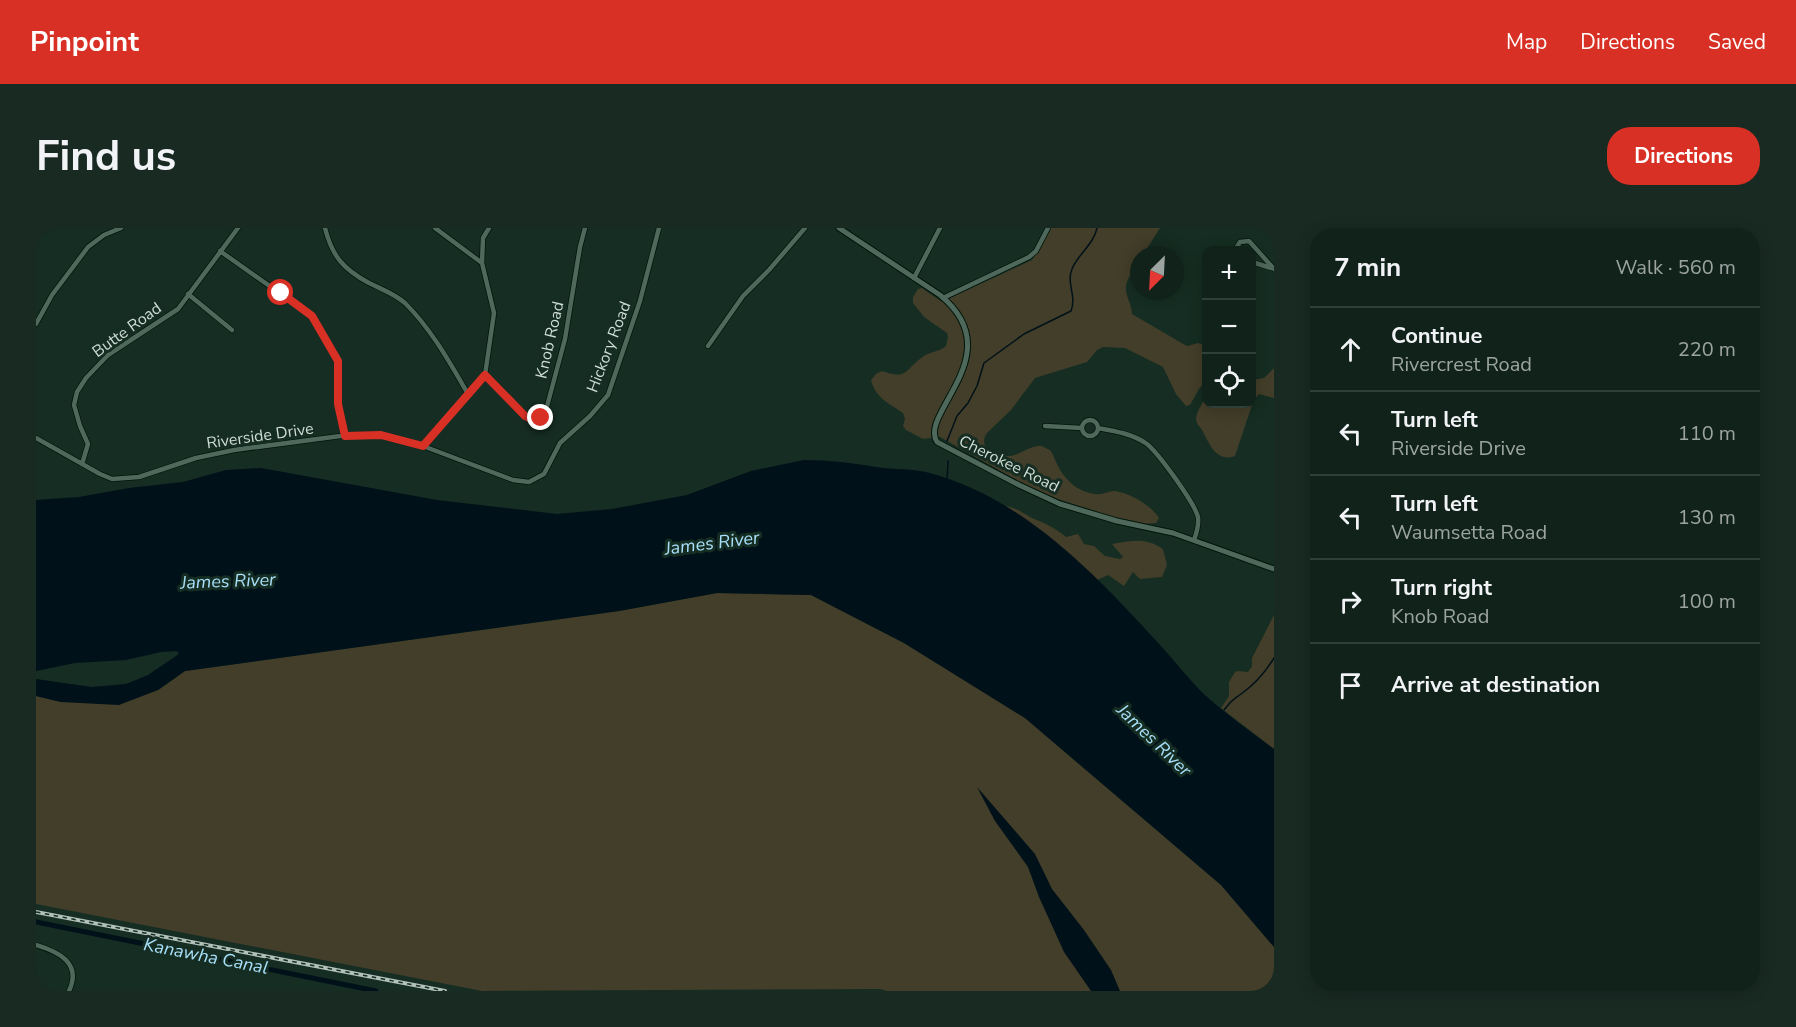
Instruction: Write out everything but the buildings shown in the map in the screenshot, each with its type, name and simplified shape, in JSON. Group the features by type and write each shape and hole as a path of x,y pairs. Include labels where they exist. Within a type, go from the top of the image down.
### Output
{"street":[{"path":"36,323 52,295 88,247 104,235 121,228"},
{"name":"Butte Road","path":"82,464 88,444 74,405 77,392 84,380 108,355 178,309 238,228"},
{"path":"325,228 333,253 341,263 368,282 405,303 443,351 468,394"},
{"path":"435,228 482,263"},
{"path":"423,446 485,375 494,313 482,263 483,238 489,228"},
{"name":"Knob Road","path":"485,375 525,416 537,419 543,415 565,339 585,228"},
{"name":"Hickory Road","path":"529,482 544,474 560,443 590,416 608,395 640,301 659,228"},
{"path":"708,346 742,296 769,270 805,228"},
{"name":"Cherokee Road","path":"840,228 944,298 959,316 965,332 966,351 962,373 934,426 933,435 937,442 1030,491 1060,504 1117,521 1173,533 1274,569"},
{"path":"914,278 940,228"},
{"path":"944,298 1029,257 1036,251 1048,228"},
{"path":"1238,246 1240,242 1249,241 1253,246"},
{"path":"1256,249 1274,269 1256,264"},
{"path":"220,251 312,316 338,361 338,404 345,436"},
{"path":"188,294 232,330"},
{"path":"1090,419 1097,423 1098,428 1096,433 1089,436 1082,428 1084,422 1090,419"},
{"path":"1045,426 1082,428"},
{"path":"1098,428 1130,435 1147,444 1158,455 1197,515 1198,527 1194,540"},
{"name":"Riverside Drive","path":"36,438 112,479 139,477 196,458 234,450 345,436 381,435 423,446 513,480 529,482"},
{"path":"36,945 64,958 72,970 73,983 69,991"}],"shaded area":[{"path":"1051,228 1160,228 1149,246 1130,246 1127,297 1132,314 1185,345 1202,344 1202,386 1190,405 1186,406 1176,394 1163,367 1125,348 1103,347 1097,350 1087,362 1035,378 1011,410 984,438 984,443 990,450 1006,456 1035,447 1044,447 1051,451 1064,475 1077,488 1093,494 1115,491 1133,497 1146,504 1155,513 1159,518 1156,523 1144,524 1113,517 1052,497 1022,483 940,437 923,439 906,430 903,426 905,419 903,413 884,400 873,386 871,380 876,374 882,371 902,374 924,356 946,346 947,333 924,317 913,303 913,297 918,289 922,288 942,302 1032,260"},
{"path":"1274,368 1274,398 1259,394 1256,397 1256,379 1264,378"},
{"path":"1202,404 1202,408 1251,408 1235,456 1223,457 1214,450 1196,420"},
{"path":"1006,506 1017,509 1066,537 1078,534 1084,544 1094,546 1105,556 1120,559 1123,557 1112,544 1138,541 1156,545 1163,549 1167,565 1162,577 1140,579 1133,572 1124,586 1108,575 1097,580 1063,549"},
{"path":"717,593 811,595 904,643 1025,718 1221,885 1274,947 1274,991 887,991 880,989 482,991 36,904 36,696 61,702 158,690 185,671 619,611"},
{"path":"1274,615 1274,749 1221,708 1229,696 1229,682 1235,672 1248,672 1252,666 1252,658"}],"water":[{"name":"James River","path":"804,460 923,471 965,485 1028,520 1057,542 1110,592 1206,696 1274,749 1274,947 1221,885 1025,718 904,643 811,595 717,593 619,611 185,671 158,690 119,705 61,702 36,696 36,679 92,687 126,684 148,675 179,654 177,651 161,652 126,660 75,663 36,671 36,500 79,497 183,482 226,470 261,468 437,500 557,514 612,509 687,495 751,471"},
{"path":"977,787 1035,854 1052,889 1111,970 1120,991 1091,991 1064,952 1028,867 995,821"}],"waterway":[{"path":"947,441 957,416 968,403 977,386 984,363 1024,334 1071,311 1073,300 1070,274 1093,239 1097,228"},
{"path":"947,481 948,461"},
{"path":"1224,710 1232,700 1255,682 1274,658"},
{"name":"Kanawha Canal","path":"36,922 376,991"}],"railway":[{"path":"36,912 445,991"}],"route":[{"path":"281,293 312,316 338,361 338,404 345,436 381,435 423,446 485,375 525,416 531,419 541,418"}]}
